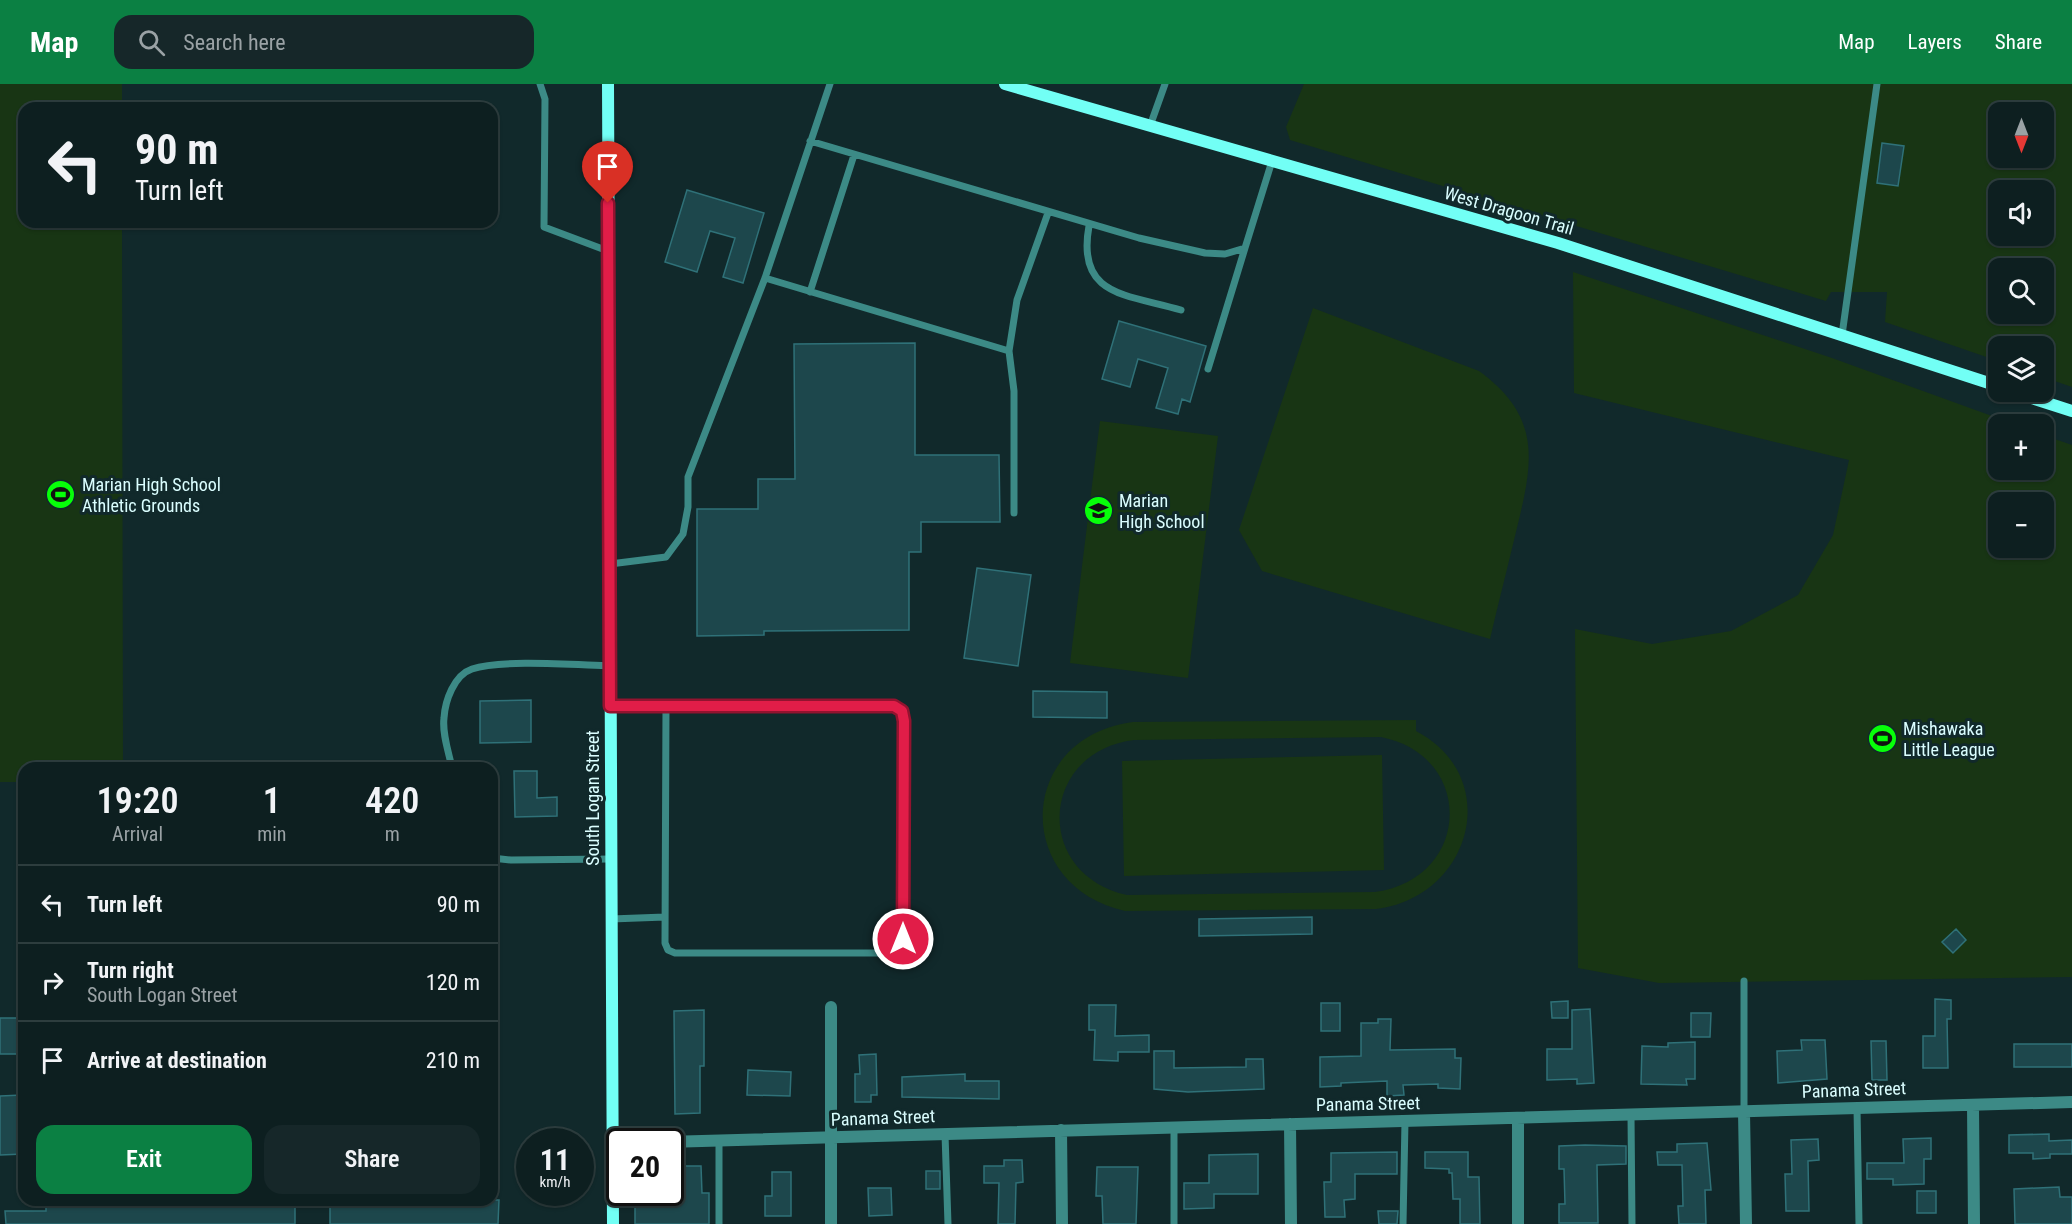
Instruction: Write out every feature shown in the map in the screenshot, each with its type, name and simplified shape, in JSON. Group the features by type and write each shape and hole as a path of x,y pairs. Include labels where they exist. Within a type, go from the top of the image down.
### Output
{"street":[{"name":"South Logan Street","path":"608,84 611,919 616,1128"},
{"name":"West Dragoon Trail","path":"1005,84 1557,243 1988,383"},
{"path":"2044,402 2072,411"},
{"path":"831,1007 831,1224"},
{"name":"Panama Street","path":"684,1141 2072,1102"},
{"path":"1973,1105 1974,1224"},
{"path":"1744,1112 1746,1224"},
{"path":"1518,1118 1518,1224"},
{"path":"1290,1124 1291,1224"},
{"path":"1061,1130 1062,1224"},
{"name":"South Logan Street","path":"613,1224 614,1206"}],"lane":[{"path":"540,84 544,99 544,227 608,251"},
{"path":"610,564 666,556 683,534 688,507 688,477 765,278 830,84"},
{"path":"1150,126 1164,84"},
{"path":"1842,335 1877,84"},
{"path":"810,141 1089,226 1205,253 1226,254 1245,248"},
{"path":"810,292 854,155"},
{"path":"1208,369 1272,161"},
{"path":"1014,513 1014,391 1008,351 1017,300 1048,213"},
{"path":"1089,226 1085,255 1089,268 1097,279 1108,289 1181,310"},
{"path":"765,278 1008,351"},
{"path":"451,762 443,720 448,696 462,676 472,669 510,665 610,666"},
{"path":"610,706 666,706 894,706 902,711 904,721 903,939 900,948 889,953 675,953 668,950 664,943 666,706"},
{"path":"498,859 611,859"},
{"path":"611,919 664,917"},
{"path":"1744,981 1744,1112"},
{"path":"1857,1108 1859,1224"},
{"path":"1631,1115 1632,1224"},
{"path":"1403,1224 1405,1121"},
{"path":"1174,1127 1174,1224"},
{"path":"945,1134 948,1224"},
{"path":"719,1140 719,1224"}],"green space":[{"name":"Marian High School Athletic Grounds","path":"0,84 122,84 122,102 18,102 18,228 122,228 123,762 18,762 18,782 0,782"},
{"path":"1304,84 2072,84 2072,387 2054,381 2054,336 1988,336 1988,358 1885,322 1887,292 1831,292 1826,301 1290,140 1286,127"},
{"name":"Mishawaka Little League","path":"1573,272 1832,358 1988,415 1988,480 2054,480 2054,439 2072,445 2072,977 1659,983 1578,968 1575,629 1652,644 1731,631 1798,595 1833,535 1849,460 1574,393"},
{"path":"1313,308 1479,371 1500,389 1515,407 1524,426 1528,445 1526,487 1490,639 1262,571 1239,530"},
{"path":"1100,421 1218,436 1188,678 1070,663"},
{"path":"1416,720 1416,731 1443,751 1460,777 1467,804 1465,833 1454,860 1435,883 1409,900 1376,909 1125,911 1088,896 1062,873 1047,844 1043,812 1049,782 1067,754 1095,733 1133,722","holes":["1381,737 1412,749 1434,767 1446,791 1450,817 1444,842 1430,865 1407,882 1375,892 1127,895 1096,883 1075,864 1063,840 1060,814 1065,789 1080,766 1103,749 1134,740"]},
{"path":"1382,755 1384,870 1124,876 1122,761"}],"building":[{"path":"1882,143 1904,146 1898,186 1877,183"},
{"path":"687,190 764,213 743,283 723,277 735,238 710,231 697,272 665,262"},
{"path":"1119,321 1206,346 1190,402 1182,399 1178,414 1156,408 1168,368 1138,359 1130,387 1102,379"},
{"path":"915,343 915,455 999,455 1000,522 921,522 921,552 909,552 909,630 764,631 764,635 697,636 697,509 758,509 758,479 795,479 794,344"},
{"path":"977,568 1031,575 1018,666 964,658"},
{"path":"1033,691 1107,692 1107,718 1033,717"},
{"path":"531,700 531,742 480,743 480,701"},
{"path":"514,771 537,771 537,798 557,797 557,816 515,817"},
{"path":"1312,917 1312,934 1199,936 1199,919"},
{"path":"1956,929 1966,940 1953,953 1942,942"},
{"path":"1935,999 1951,1000 1951,1019 1947,1019 1948,1068 1923,1068 1923,1036 1935,1036"},
{"path":"1568,1001 1568,1018 1552,1018 1551,1002"},
{"path":"1321,1003 1340,1003 1340,1031 1321,1031"},
{"path":"1089,1005 1116,1005 1115,1036 1149,1035 1149,1052 1118,1052 1118,1061 1094,1060 1095,1030 1089,1030"},
{"path":"1590,1009 1594,1083 1577,1084 1577,1079 1547,1080 1547,1049 1572,1049 1572,1010"},
{"path":"704,1010 704,1066 700,1066 700,1113 675,1114 674,1011"},
{"path":"1691,1013 1711,1013 1710,1037 1691,1037"},
{"path":"0,1018 18,1018 18,1054 0,1054"},
{"path":"1378,1019 1391,1019 1390,1050 1455,1049 1455,1058 1461,1058 1460,1089 1438,1088 1438,1084 1403,1085 1404,1095 1387,1096 1387,1081 1341,1083 1341,1086 1320,1087 1320,1057 1361,1056 1361,1023 1378,1023"},
{"path":"1801,1040 1825,1040 1827,1079 1778,1083 1777,1051 1802,1050"},
{"path":"1871,1041 1886,1041 1887,1080 1872,1080"},
{"path":"1695,1042 1695,1079 1686,1079 1687,1085 1641,1084 1642,1046 1668,1047 1668,1043"},
{"path":"2014,1044 2072,1044 2072,1067 2014,1067"},
{"path":"1154,1051 1174,1051 1174,1068 1246,1067 1246,1059 1263,1059 1264,1089 1188,1092 1154,1089"},
{"path":"876,1054 877,1095 871,1095 871,1102 855,1102 855,1074 860,1074 859,1055"},
{"path":"748,1070 791,1072 790,1096 747,1095"},
{"path":"965,1074 965,1081 999,1081 999,1099 902,1097 902,1077"},
{"path":"18,1095 18,1154 0,1155 0,1096"},
{"path":"2049,1134 2049,1141 2072,1140 2072,1154 2050,1154 2050,1158 2033,1159 2033,1153 2009,1153 2009,1135"},
{"path":"1931,1138 1931,1159 1924,1159 1924,1184 1893,1185 1893,1179 1867,1179 1867,1163 1904,1163 1903,1139"},
{"path":"1818,1139 1819,1160 1808,1161 1809,1211 1786,1211 1785,1174 1792,1174 1791,1140"},
{"path":"1707,1143 1711,1190 1705,1190 1706,1224 1679,1224 1678,1206 1683,1206 1682,1165 1658,1165 1657,1152 1677,1152 1677,1144"},
{"path":"1559,1146 1626,1146 1626,1164 1597,1165 1598,1223 1559,1223 1559,1204 1565,1204 1564,1169 1559,1169"},
{"path":"1397,1152 1397,1174 1355,1174 1355,1199 1344,1200 1345,1217 1325,1217 1324,1182 1331,1182 1331,1153"},
{"path":"1425,1152 1468,1152 1468,1177 1479,1177 1480,1224 1460,1224 1460,1199 1453,1199 1452,1173 1449,1173 1449,1169 1425,1168"},
{"path":"1258,1154 1258,1194 1214,1194 1214,1208 1184,1209 1184,1183 1209,1183 1209,1155"},
{"path":"1004,1160 1022,1160 1023,1182 1016,1183 1015,1224 998,1224 999,1183 984,1183 984,1166 1004,1166"},
{"path":"684,1166 701,1166 702,1193 709,1193 709,1224 635,1224 635,1206 684,1206"},
{"path":"1097,1167 1138,1167 1136,1224 1103,1224 1102,1196 1096,1196"},
{"path":"926,1171 940,1171 940,1189 926,1189"},
{"path":"772,1172 791,1172 791,1216 765,1216 765,1196 772,1196"},
{"path":"2059,1187 2060,1197 2072,1197 2072,1224 2015,1224 2014,1189"},
{"path":"868,1188 891,1188 892,1215 869,1216"},
{"path":"1917,1191 1936,1191 1936,1213 1917,1213"},
{"path":"499,1200 498,1224 330,1224 330,1206 498,1206"},
{"path":"46,1206 295,1206 295,1224 6,1224 5,1211 46,1211"},
{"path":"1378,1211 1398,1211 1397,1224 1379,1224"}],"place":[{"name":"Marian High School Athletic Grounds","path":"61,495"},
{"name":"Marian High School","path":"1098,511"},
{"name":"Mishawaka Little League","path":"1882,739"}],"route":[{"path":"608,203 610,706 894,706 902,711 904,721 903,939"}]}
